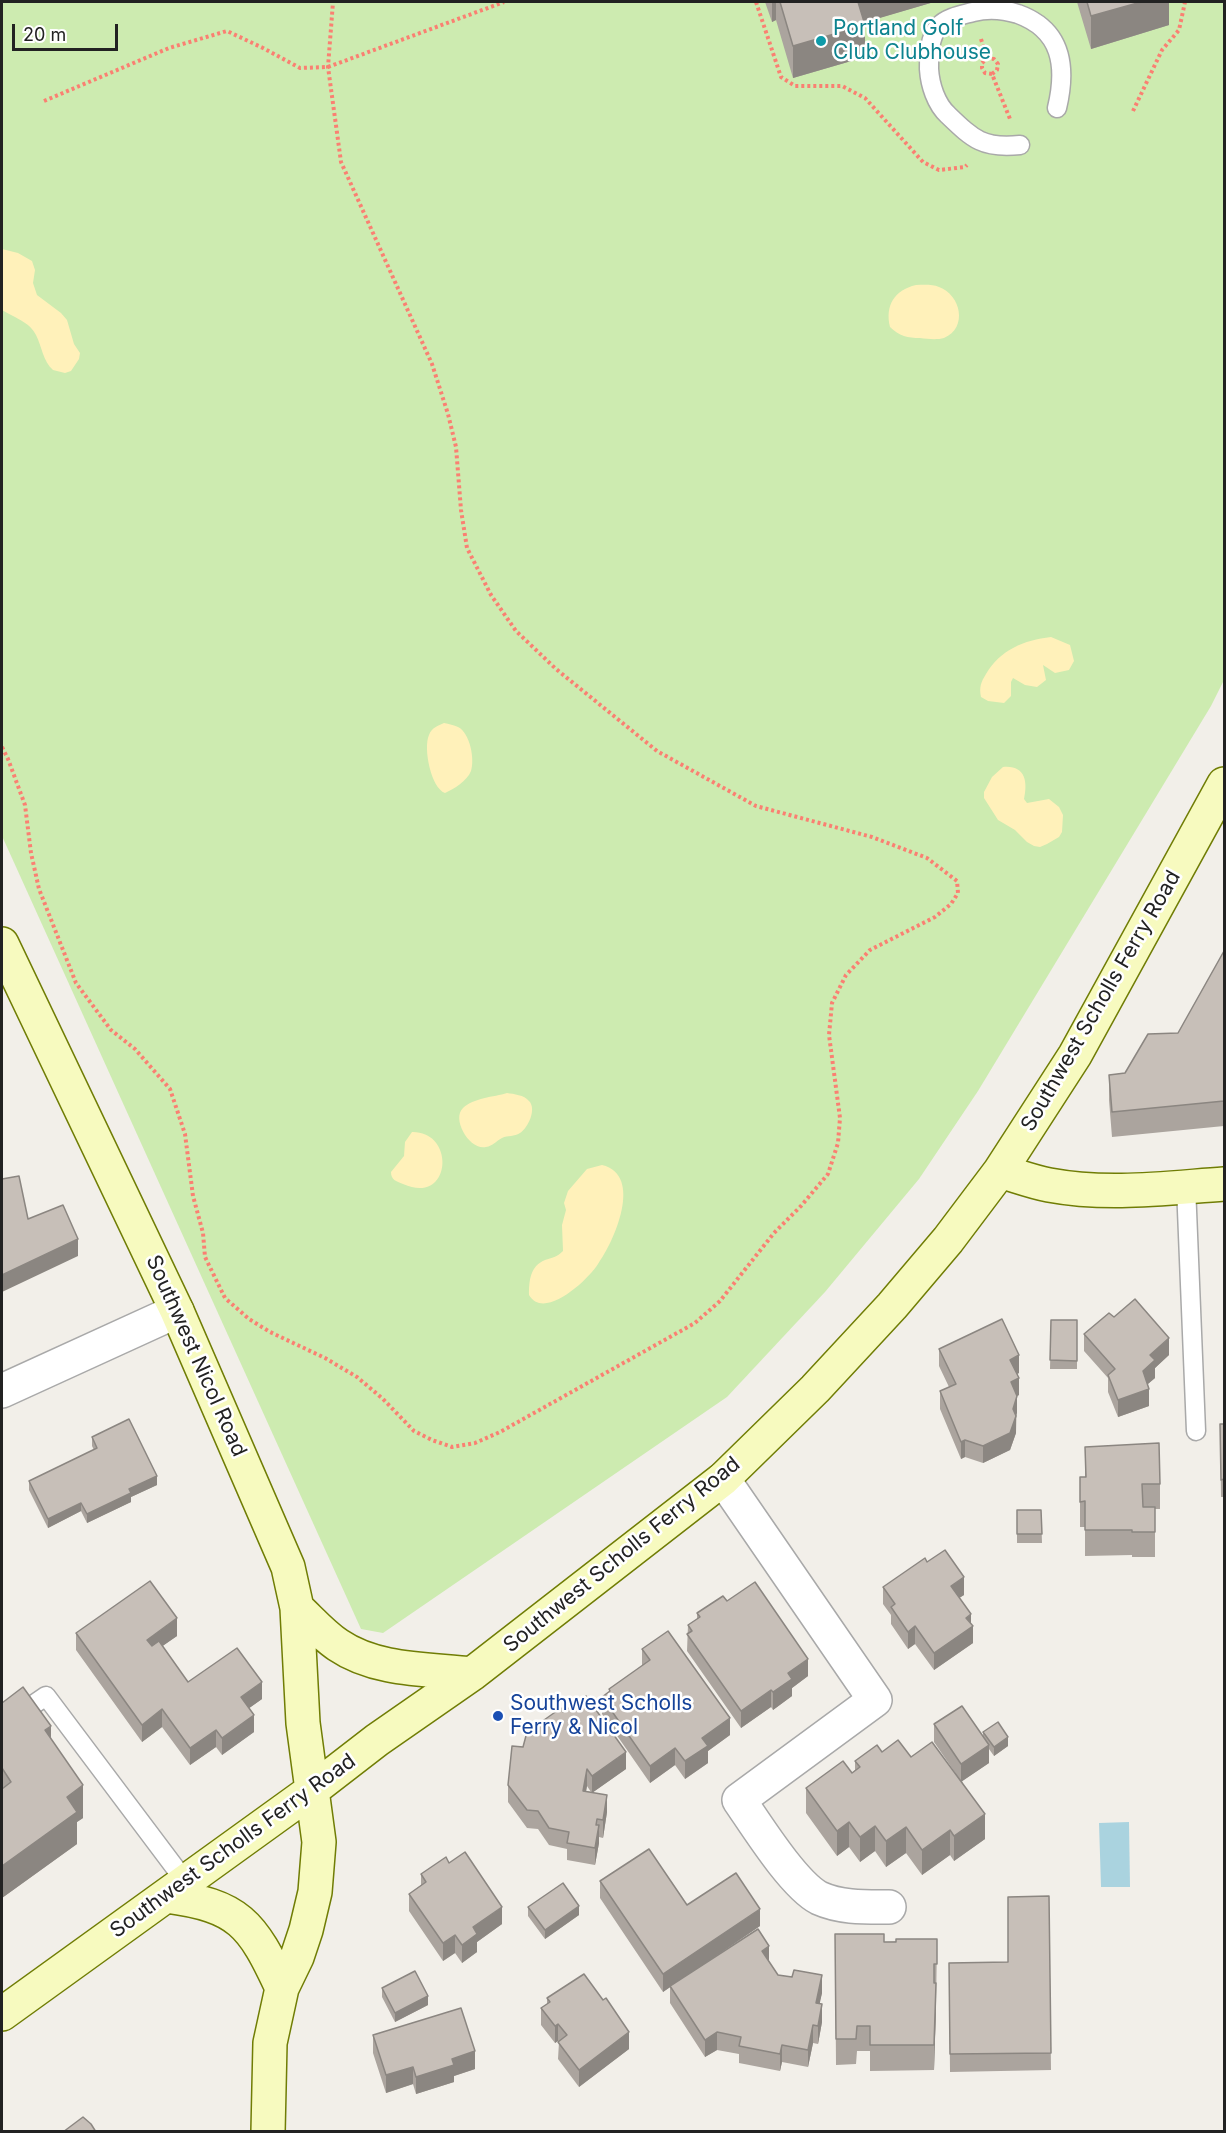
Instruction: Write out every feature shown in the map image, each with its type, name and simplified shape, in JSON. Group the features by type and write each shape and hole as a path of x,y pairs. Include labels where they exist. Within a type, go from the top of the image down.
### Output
{"main road":[{"name":"Southwest Scholls Ferry Road","path":"2,2014 311,1791 377,1740 472,1674 723,1479 815,1389 892,1306 948,1240 1000,1171 1075,1055 1224,784"},
{"name":"Southwest Nicol Road","path":"2,944 177,1311 285,1557 297,1608 303,1722 319,1842 315,1892 306,1930 297,1957 282,1988 270,2043 268,2132"},
{"path":"1000,1171 1048,1185 1088,1190 1133,1191 1224,1184"},
{"path":"297,1608 336,1644 374,1662 472,1674"},
{"path":"176,1889 193,1900 224,1910 240,1920 255,1935 282,1988"}],"street":[{"path":"2,1391 177,1311"},
{"path":"723,1479 875,1700 739,1800 802,1887 820,1898 842,1905 889,1907"}],"lane":[{"path":"1020,145 983,143 966,132 944,111 930,84 929,50 939,26 956,16 984,9 1003,9 1034,20 1046,29 1057,47 1061,63 1062,87 1057,108"},
{"path":"1186,1186 1196,1431"},
{"path":"2,1726 46,1696 176,1889"}],"path":[{"path":"2,747 25,805 31,853 39,889 76,983 111,1030 135,1049 170,1089 185,1134 193,1196 203,1233 205,1257 225,1298 249,1319 270,1332 325,1358 357,1377 383,1399 414,1431 452,1447 475,1443 500,1432 695,1323 720,1301 774,1233 828,1174 838,1143 840,1118 829,1035 832,1003 846,975 870,950 934,916 951,904 958,893 957,881 927,858 872,837 756,806 657,751 556,669 516,631 491,595 467,548 460,510 456,447 432,364 341,162 328,67 333,2"},
{"path":"44,101 169,48 227,31 300,69 328,67 504,2"},
{"path":"756,2 781,77 795,86 842,86 865,98 923,162 939,170 965,167 983,143"},
{"path":"1133,111 1162,50 1179,30 1185,2"},
{"path":"987,58 993,59 998,64 997,70 992,74 985,73 982,68 982,63 987,58"},
{"path":"992,74 1020,145"}],"green space":[{"path":"2,2 1224,2 1224,680 1211,706 978,1091 919,1179 825,1292 727,1397 383,1633 361,1629 2,836"}],"sand":[{"path":"2,249 18,253 32,261 35,270 33,283 37,295 67,320 74,344 80,353 71,371 65,373 53,370 33,330 26,323 2,310"},
{"path":"936,286 947,291 952,297 957,304 959,320 952,333 938,339 912,338 890,327 889,312 893,300 908,287"},
{"path":"1051,637 1070,645 1074,661 1069,670 1055,673 1043,665 1046,680 1037,687 1025,685 1013,678 1011,696 1004,703 988,701 981,697 980,687 983,680 998,659 1022,644"},
{"path":"444,723 456,726 466,735 472,760 471,771 467,778 445,793 440,790 432,776 427,749 430,732"},
{"path":"1003,767 1020,771 1025,780 1024,799 1027,803 1049,799 1059,807 1063,815 1062,832 1059,837 1040,847 1034,846 1015,830 998,820 984,798 984,792 992,777"},
{"path":"507,1093 524,1097 531,1104 532,1113 526,1127 518,1134 502,1138 493,1145 480,1147 474,1144 461,1126 459,1119 463,1108 478,1100"},
{"path":"412,1132 426,1135 436,1143 441,1154 442,1166 439,1177 431,1185 419,1188 398,1182 391,1175 404,1156 405,1142"},
{"path":"602,1165 615,1171 621,1182 623,1195 622,1210 611,1241 593,1271 576,1288 555,1301 536,1302 529,1295 530,1279 536,1266 563,1251 562,1225 566,1210 564,1203 568,1191 587,1169"}],"water":[{"path":"1129,1822 1130,1887 1101,1887 1099,1823"}],"building":[{"path":"780,2 858,2 865,25 793,46"},
{"path":"1087,2 1141,2 1091,16"},
{"path":"1224,951 1224,1101 1112,1112 1109,1075 1125,1073 1148,1034 1178,1033"},
{"path":"19,1176 28,1219 63,1205 78,1239 2,1275 2,1179"},
{"path":"1135,1299 1169,1338 1150,1355 1155,1360 1143,1371 1149,1389 1118,1400 1108,1375 1115,1369 1084,1334 1109,1313 1114,1317"},
{"path":"1002,1319 1019,1355 1010,1360 1019,1378 1011,1382 1017,1396 1013,1409 1016,1416 1010,1433 983,1446 965,1440 961,1442 940,1391 956,1384 939,1349"},
{"path":"1051,1320 1077,1320 1077,1361 1050,1360"},
{"path":"129,1419 157,1476 129,1489 131,1493 87,1514 81,1503 48,1519 29,1481 97,1448 92,1437"},
{"path":"1220,1424 1224,1424 1224,1479 1221,1480"},
{"path":"1159,1443 1160,1484 1142,1484 1143,1507 1155,1507 1155,1532 1085,1530 1085,1501 1080,1502 1080,1477 1086,1477 1085,1447"},
{"path":"1017,1510 1041,1510 1042,1534 1017,1534"},
{"path":"945,1550 964,1577 951,1586 971,1614 966,1618 973,1626 934,1653 915,1626 908,1632 891,1607 895,1604 883,1587 925,1558 927,1562"},
{"path":"150,1581 177,1618 147,1640 152,1646 159,1641 188,1682 237,1648 262,1682 241,1697 254,1715 222,1738 216,1730 190,1748 162,1709 142,1725 76,1633"},
{"path":"755,1582 808,1659 788,1673 792,1679 773,1692 771,1690 741,1711 687,1634 692,1631 688,1625 700,1617 697,1613 723,1596 727,1601"},
{"path":"668,1631 730,1718 702,1738 708,1746 685,1761 675,1748 650,1766 602,1697 610,1691 609,1689 650,1660 642,1649"},
{"path":"23,1687 51,1726 45,1730 83,1785 67,1797 77,1812 2,1866 2,1789 11,1782 2,1768 2,1703"},
{"path":"586,1696 626,1752 592,1776 587,1769 583,1791 607,1795 603,1820 597,1819 596,1825 599,1825 595,1848 567,1843 569,1832 549,1828 538,1811 527,1810 508,1785 512,1746 523,1747 527,1732 561,1708 563,1712"},
{"path":"962,1706 989,1745 961,1764 934,1724"},
{"path":"998,1722 1008,1737 994,1747 983,1732"},
{"path":"898,1740 911,1757 932,1742 985,1814 954,1836 950,1830 922,1850 906,1827 886,1841 875,1826 860,1837 849,1822 837,1831 806,1788 843,1761 852,1773 860,1767 855,1761 877,1745 882,1752"},
{"path":"649,1849 687,1905 736,1873 760,1909 663,1974 600,1881"},
{"path":"465,1852 502,1907 473,1927 477,1934 462,1945 455,1935 443,1943 409,1894 426,1882 421,1874 446,1857 449,1863"},
{"path":"563,1883 579,1906 545,1930 528,1907"},
{"path":"1049,1896 1051,2053 950,2054 949,1963 1008,1962 1008,1897"},
{"path":"758,1929 769,1946 762,1951 778,1975 792,1977 794,1970 822,1975 816,2003 822,2004 818,2026 813,2025 808,2050 782,2045 780,2054 739,2046 741,2037 717,2032 705,2040 670,1986"},
{"path":"835,1934 884,1934 884,1942 896,1942 896,1939 937,1939 937,1964 934,1964 934,1983 936,1983 934,2045 870,2045 870,2026 857,2026 856,2039 836,2039"},
{"path":"415,1971 428,1996 395,2013 382,1988"},
{"path":"584,1974 603,2000 606,1998 629,2032 579,2070 558,2042 567,2035 558,2024 555,2026 541,2008 550,2002 547,1998"},
{"path":"461,2008 475,2051 452,2059 454,2065 416,2077 413,2067 386,2075 373,2035"},
{"path":"83,2117 96,2132 63,2132"}],"place":[{"name":"Portland Golf Club Clubhouse","path":"821,41"},
{"name":"Southwest Scholls Ferry & Nicol","path":"498,1716"}]}
